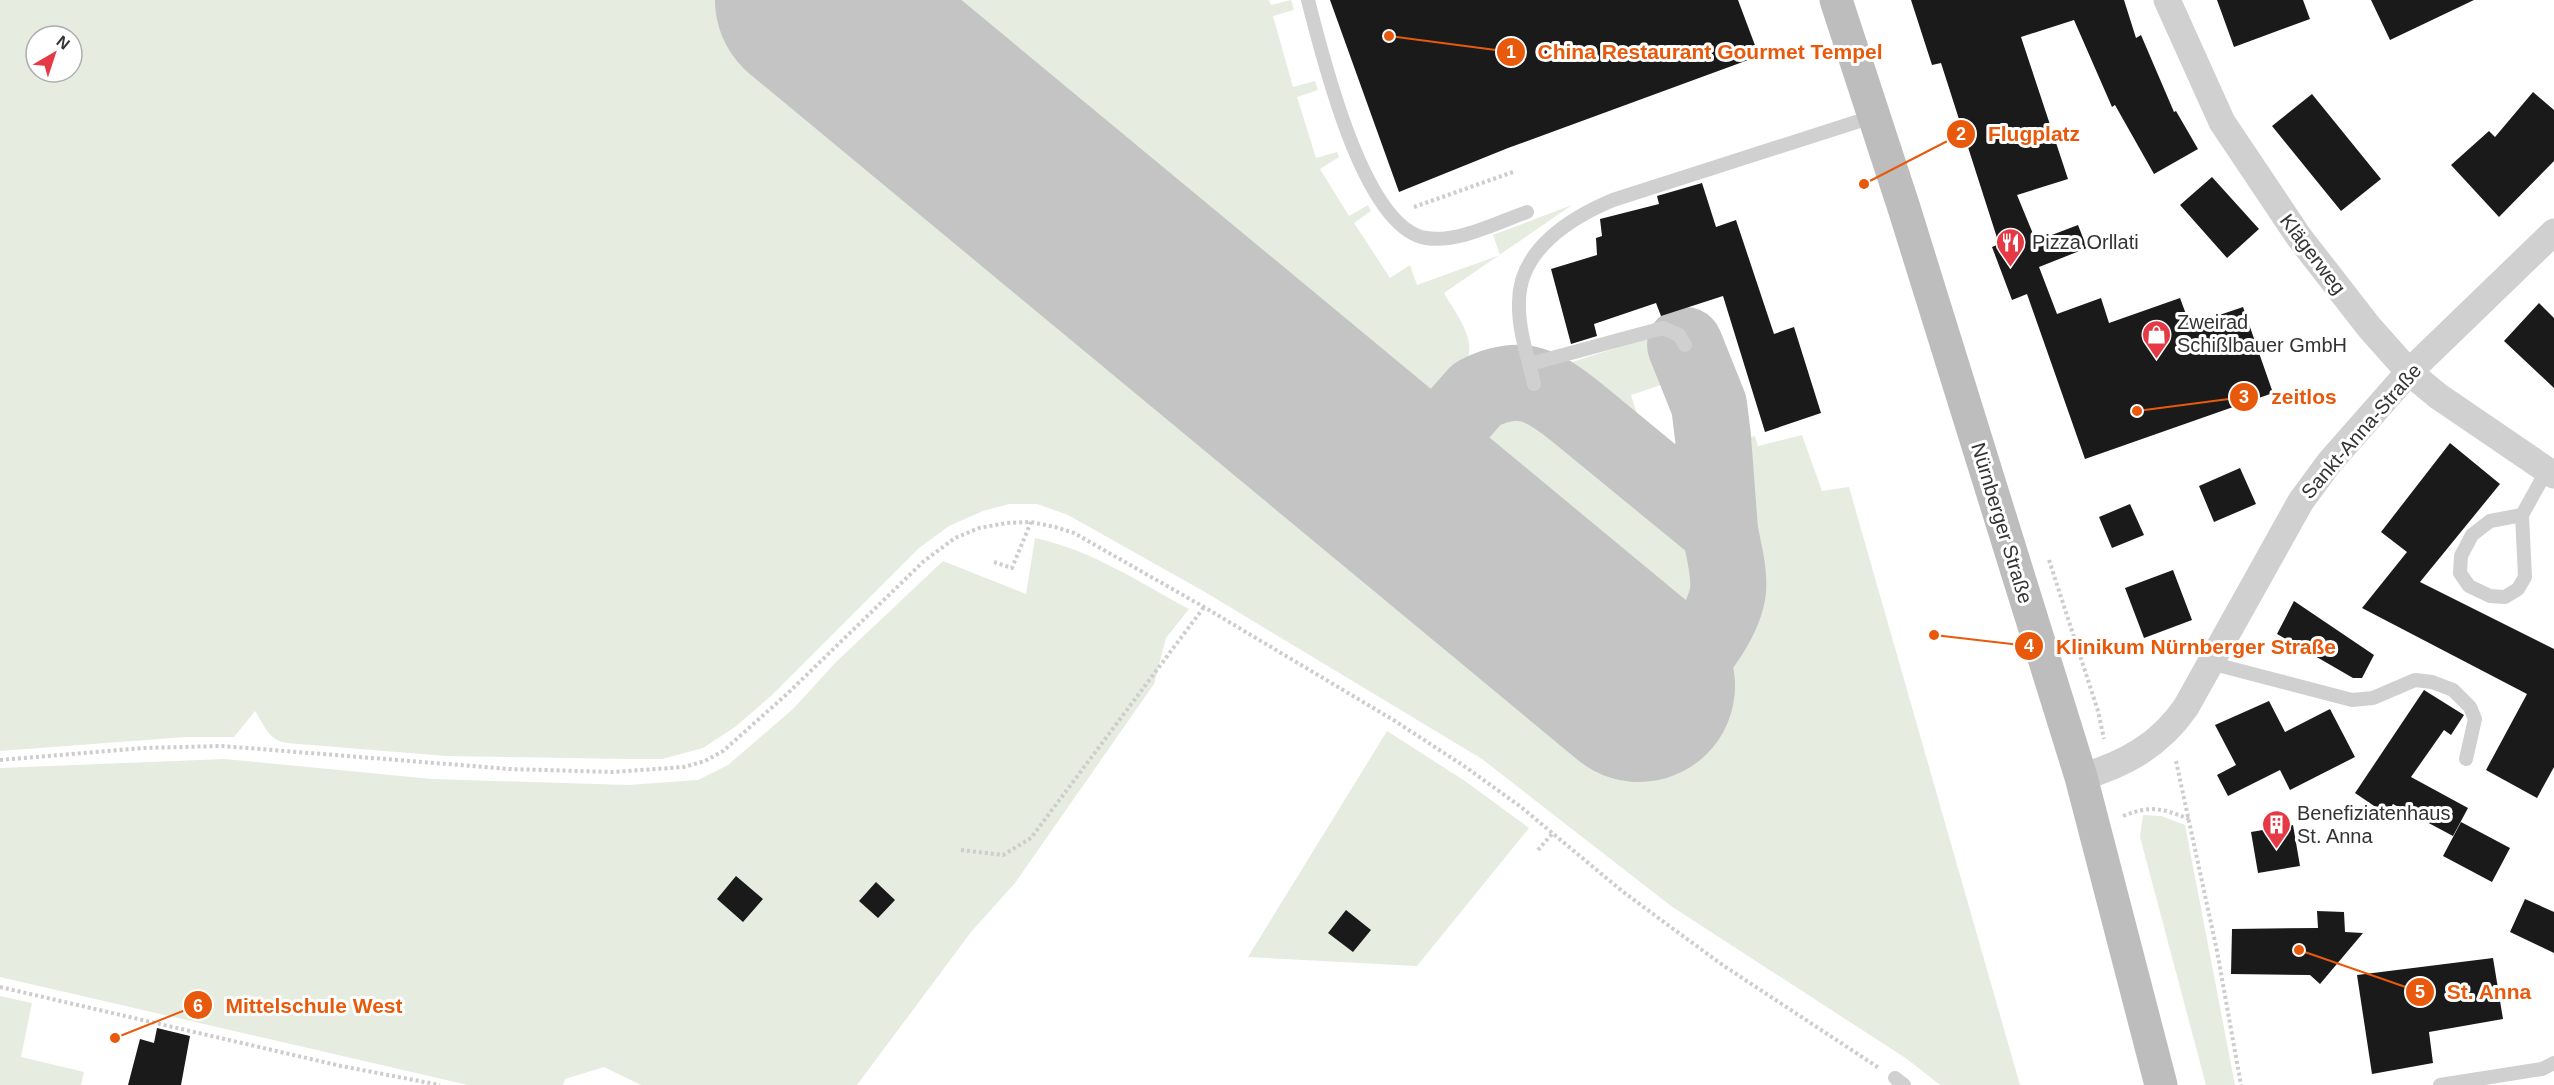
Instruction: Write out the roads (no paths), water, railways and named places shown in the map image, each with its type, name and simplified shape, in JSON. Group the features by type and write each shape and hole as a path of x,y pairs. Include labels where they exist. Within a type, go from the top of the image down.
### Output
{"main road":[{"name":"Nürnberger Straße","path":"1836,0 1875,116 2081,777 2161,1085"}],"street":[{"name":"Klägerweg","path":"2167,0 2222,122 2299,237 2369,327 2409,372 2465,416 2550,472"},
{"name":"Sankt-Anna-Straße","path":"2081,777 2132,758 2160,738 2186,707 2301,501 2335,456 2409,372 2554,232"}],"lane":[{"path":"1308,0 1331,89 1355,152 1391,216 1401,227 1423,238 1442,239 1467,233 1527,212"},
{"path":"1534,384 1519,303 1520,285 1529,265 1543,245 1558,230 1584,212 1613,200 1875,116"},
{"path":"1530,364 1663,328 1679,335 1685,345"},
{"path":"2522,515 2490,521 2472,535 2461,556 2460,573 2469,586 2490,596 2505,597 2518,589 2525,577 2522,515 2550,472"},
{"path":"2210,663 2352,700 2373,698 2415,680 2432,682 2454,690 2470,707 2475,719 2466,759"},
{"path":"2440,1085 2542,1070 2554,1063"}],"place":[{"name":"China Restaurant Gourmet Tempel","path":"1389,36"},
{"name":"Flugplatz","path":"1864,184"},
{"name":"Pizza Orllati","path":"2011,268"},
{"name":"Zweirad Schißlbauer GmbH","path":"2156,360"},
{"name":"zeitlos","path":"2137,411"},
{"name":"Klinikum Nürnberger Straße","path":"1934,635"},
{"name":"Benefiziatenhaus St. Anna","path":"2276,850"},
{"name":"St. Anna","path":"2299,950"},
{"name":"Mittelschule West","path":"115,1038"}]}
